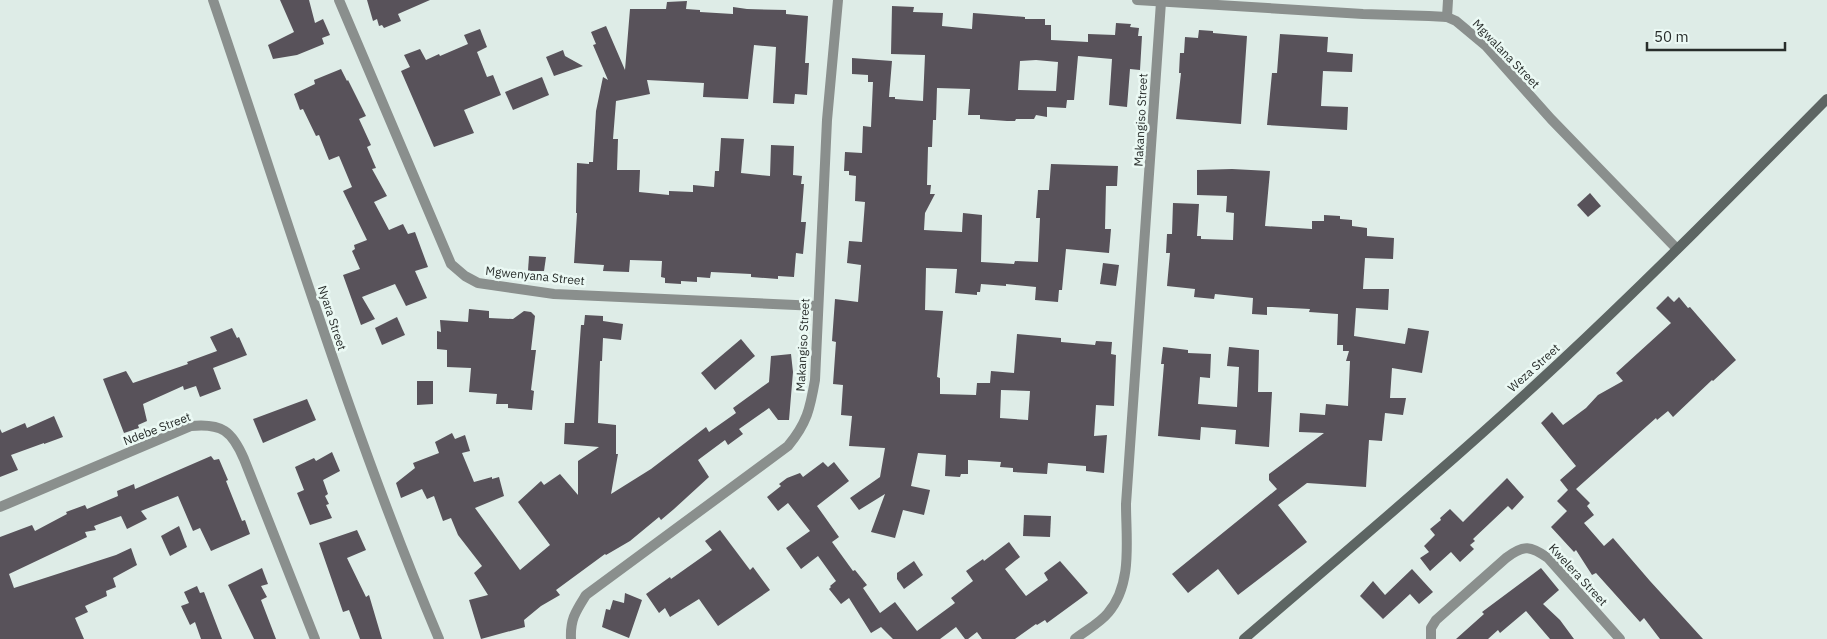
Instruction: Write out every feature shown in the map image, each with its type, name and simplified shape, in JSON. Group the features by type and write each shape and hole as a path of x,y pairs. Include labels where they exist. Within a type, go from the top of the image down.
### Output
{"street":[{"name":"Nyara Street","path":"213,0 348,405 414,580 439,639"},
{"name":"Mgwenyana Street","path":"340,0 451,264 465,276 478,283 554,294 818,306"},
{"name":"Makangiso Street","path":"571,639 574,613 586,595 788,446 800,431 810,409 815,380 827,120 838,0"},
{"name":"Mgwalana Street","path":"1137,0 1363,14 1447,17 1467,29 1486,46 1551,119 1677,248"},
{"path":"1447,17 1448,0"},
{"name":"Makangiso Street","path":"1075,639 1107,614 1120,596 1124,580 1126,504 1161,2"},
{"name":"Weza Street","path":"1244,639 1404,502 1554,368 1827,99"},
{"name":"Ndebe Street","path":"0,507 191,426 207,425 217,427 227,432 236,442 244,459 315,639"},
{"name":"Kwelera Street","path":"1430,639 1431,628 1436,620 1517,549 1526,548 1536,549 1548,558 1620,639"}],"building":[{"path":"280,0 309,0 315,23 323,19 330,35 322,38 324,44 297,55 273,59 268,45 294,32"},
{"path":"367,0 430,0 398,14 401,21 384,28 382,25 379,26 377,19 373,21"},
{"path":"687,1 686,9 700,10 700,12 733,14 733,7 786,10 786,14 808,16 805,63 809,63 807,95 795,94 794,104 773,103 776,47 754,45 748,99 703,97 704,83 647,80 650,94 616,101 613,139 618,139 617,170 640,170 639,192 669,195 669,191 693,192 693,185 714,187 715,171 719,171 721,138 744,139 741,173 770,176 771,145 794,146 793,175 802,176 801,184 804,184 801,222 806,222 803,254 796,253 794,277 778,276 778,279 751,277 751,274 711,272 710,278 697,277 697,282 665,283 665,278 661,277 662,261 630,260 629,272 603,271 604,265 574,263 577,163 589,164 589,162 593,162 596,111 603,77 608,80 593,45 596,44 591,32 606,26 625,70 630,9 666,9 667,2"},
{"path":"892,6 914,7 913,12 943,13 942,26 972,29 973,13 1025,17 1025,19 1045,19 1045,25 1051,25 1051,40 1088,42 1088,34 1115,35 1116,23 1131,24 1130,27 1139,28 1138,36 1142,36 1140,70 1130,69 1127,107 1109,105 1112,59 1078,56 1074,100 1067,100 1066,108 1047,107 1047,117 1036,115 1034,119 1016,119 1015,121 980,119 980,115 968,115 970,89 937,88 936,120 933,120 932,147 928,147 927,185 931,185 930,194 935,194 925,213 924,230 962,232 963,213 982,215 981,262 1014,264 1015,261 1038,262 1040,218 1036,218 1038,190 1049,190 1051,164 1118,166 1117,186 1106,186 1105,229 1111,229 1109,253 1066,249 1062,290 1059,290 1058,302 1035,300 1036,287 1006,284 1006,286 981,284 980,292 977,292 977,295 955,293 957,269 926,268 925,310 943,311 937,377 940,378 940,394 976,395 977,383 990,383 991,371 1014,373 1017,334 1061,338 1061,342 1095,345 1096,341 1112,342 1111,354 1116,355 1114,406 1096,405 1094,436 1107,435 1104,473 1086,471 1086,466 1048,463 1047,474 1013,472 1013,468 1000,467 1001,462 968,460 968,474 961,474 960,477 945,476 946,455 918,453 911,486 930,490 924,515 903,510 895,538 871,532 885,494 859,510 850,498 880,477 885,448 849,446 852,416 841,415 843,385 833,384 836,342 832,341 835,299 858,302 861,265 847,263 849,241 862,242 865,202 855,201 856,176 849,175 849,171 844,171 845,152 862,153 863,126 871,127 873,82 868,82 868,75 852,74 852,58 892,61 889,97 923,101 925,55 891,54","holes":["1020,61 1058,62 1056,91 1018,90","1001,390 1030,391 1028,420 1000,418"]},
{"path":"480,29 487,47 477,52 487,77 493,75 501,95 464,110 474,133 434,147 401,71 410,67 404,55 420,49 426,60 439,54 440,56 468,44 464,35"},
{"path":"1199,30 1247,36 1241,124 1176,119 1181,73 1179,73 1180,53 1184,53 1185,37 1198,38"},
{"path":"1280,34 1328,37 1327,52 1353,54 1352,72 1323,71 1321,106 1348,107 1347,130 1267,125 1272,73 1277,73"},
{"path":"563,50 565,56 583,66 554,76 546,57"},
{"path":"341,69 366,116 359,119 371,145 367,147 376,168 372,169 387,196 374,202 389,230 403,224 408,234 415,232 428,267 415,271 427,298 406,306 395,284 362,297 375,319 361,325 343,275 360,269 352,251 355,249 354,245 367,240 343,191 352,187 339,156 329,160 319,135 316,136 303,109 300,110 294,94 315,84 314,80"},
{"path":"542,77 549,95 513,110 505,92"},
{"path":"1197,170 1270,171 1265,226 1312,229 1312,221 1324,221 1324,215 1340,216 1340,219 1352,220 1352,226 1367,228 1367,236 1394,238 1393,259 1365,258 1363,289 1389,289 1388,310 1356,308 1354,336 1405,344 1408,328 1429,331 1422,373 1392,368 1390,398 1406,398 1403,415 1385,413 1382,441 1369,440 1366,487 1307,483 1278,505 1307,542 1238,595 1218,569 1188,593 1172,574 1277,489 1269,480 1269,474 1324,433 1299,432 1300,413 1325,415 1326,404 1348,406 1350,361 1346,361 1349,351 1343,351 1343,345 1337,345 1338,314 1309,312 1310,309 1267,307 1267,315 1252,314 1253,298 1215,294 1214,299 1194,297 1195,289 1167,286 1170,253 1166,253 1167,234 1172,234 1173,203 1199,204 1197,236 1201,236 1201,239 1233,240 1234,213 1226,212 1227,196 1197,195"},
{"path":"1590,193 1601,206 1588,217 1577,205"},
{"path":"529,256 546,257 544,271 528,271"},
{"path":"1103,263 1119,265 1116,286 1100,284"},
{"path":"1668,296 1674,302 1679,297 1688,308 1690,307 1736,360 1673,417 1668,411 1657,420 1656,418 1576,489 1590,503 1587,506 1594,515 1584,523 1604,546 1613,538 1703,639 1660,639 1644,618 1640,622 1596,573 1592,575 1576,550 1574,552 1551,527 1567,511 1557,501 1568,490 1560,480 1576,466 1541,423 1552,412 1563,425 1586,408 1598,395 1623,381 1616,373 1671,323 1656,308"},
{"path":"469,309 489,311 489,318 513,319 524,311 531,312 535,316 531,350 536,350 531,390 534,391 532,410 508,408 508,404 496,404 497,394 469,392 471,368 447,367 447,350 437,349 437,331 441,332 440,320 468,322"},
{"path":"585,315 603,316 603,321 623,324 621,340 603,338 602,361 600,361 598,423 616,425 616,454 618,454 611,494 651,469 706,427 709,432 736,413 733,408 769,382 771,356 791,354 793,372 789,420 778,420 769,408 739,429 743,434 728,445 725,440 698,460 709,477 661,520 659,517 630,541 605,554 556,590 560,595 541,606 524,620 525,627 481,639 469,600 488,595 474,573 482,566 458,535 451,518 443,521 434,496 427,499 422,489 401,498 396,483 415,468 413,463 439,453 435,442 452,433 455,439 465,435 470,451 462,453 474,482 499,477 504,496 475,508 520,570 550,545 518,502 541,481 544,485 560,474 578,495 578,461 599,447 564,444 565,423 574,423 581,325 584,325"},
{"path":"397,317 405,335 382,345 375,328"},
{"path":"232,328 237,338 239,337 247,355 213,368 221,389 200,397 196,386 184,390 183,386 143,404 147,421 138,425 139,428 124,433 103,379 126,371 133,383 188,364 187,362 217,351 210,337"},
{"path":"741,339 755,356 715,390 701,373"},
{"path":"1163,347 1188,350 1188,353 1211,354 1210,378 1200,377 1198,404 1237,407 1239,367 1227,366 1229,347 1259,350 1258,392 1272,392 1269,447 1235,444 1236,430 1201,427 1200,440 1158,436 1164,364 1161,364"},
{"path":"417,381 433,381 433,404 417,405"},
{"path":"307,399 316,420 263,443 253,419"},
{"path":"54,416 63,437 11,455 18,470 0,477 0,429 2,433 25,423 27,428"},
{"path":"332,452 340,471 323,480 328,494 325,496 329,504 326,505 332,518 310,525 297,493 304,490 295,467 314,458 316,461"},
{"path":"211,456 214,460 219,459 242,521 245,520 250,534 211,551 200,528 193,531 178,496 141,511 147,519 127,529 121,516 94,526 96,530 85,532 87,537 9,574 14,588 116,555 131,548 137,565 113,578 116,587 106,591 107,596 85,606 88,612 75,618 84,639 0,639 0,537 32,525 35,531 67,514 66,512 85,505 87,509 118,496 117,491 134,484 135,489"},
{"path":"823,462 828,467 834,462 849,481 817,506 839,537 832,542 853,571 855,570 867,585 863,588 880,613 895,602 917,631 955,603 951,598 973,581 966,571 983,559 984,561 1009,542 1020,557 1005,569 1026,596 1048,580 1044,573 1060,561 1088,593 1047,623 1045,620 1036,624 1015,639 982,639 977,632 968,639 965,639 956,627 940,639 893,639 881,627 871,633 849,598 841,604 829,589 836,581 818,556 801,569 786,548 810,531 788,503 778,511 767,497 781,486 779,484 787,478 800,473 803,477"},
{"path":"1507,478 1524,497 1512,510 1508,506 1473,539 1475,541 1470,545 1474,549 1460,562 1451,552 1430,571 1420,558 1429,552 1424,546 1435,535 1430,529 1450,509 1463,522"},
{"path":"1024,515 1051,516 1050,537 1023,536"},
{"path":"179,526 187,547 170,556 161,536"},
{"path":"357,530 366,550 347,558 366,597 369,595 382,639 360,639 349,610 343,612 319,543"},
{"path":"720,530 750,570 753,567 770,590 718,626 699,599 670,617 665,608 659,613 646,594 712,550 705,541"},
{"path":"914,561 923,575 904,589 897,579 897,573"},
{"path":"262,568 268,584 261,586 267,597 261,600 276,639 254,639 228,585"},
{"path":"1541,568 1559,590 1543,604 1560,620 1574,639 1550,639 1526,611 1500,633 1498,630 1488,639 1456,639 1484,614 1482,612"},
{"path":"1412,569 1433,592 1419,604 1410,594 1383,619 1360,596 1373,581 1385,595"},
{"path":"197,586 200,593 204,592 222,639 201,639 195,622 190,625 181,606 189,603 184,592"},
{"path":"625,593 642,600 629,638 602,627 606,609 610,610 613,600 624,603"}]}
